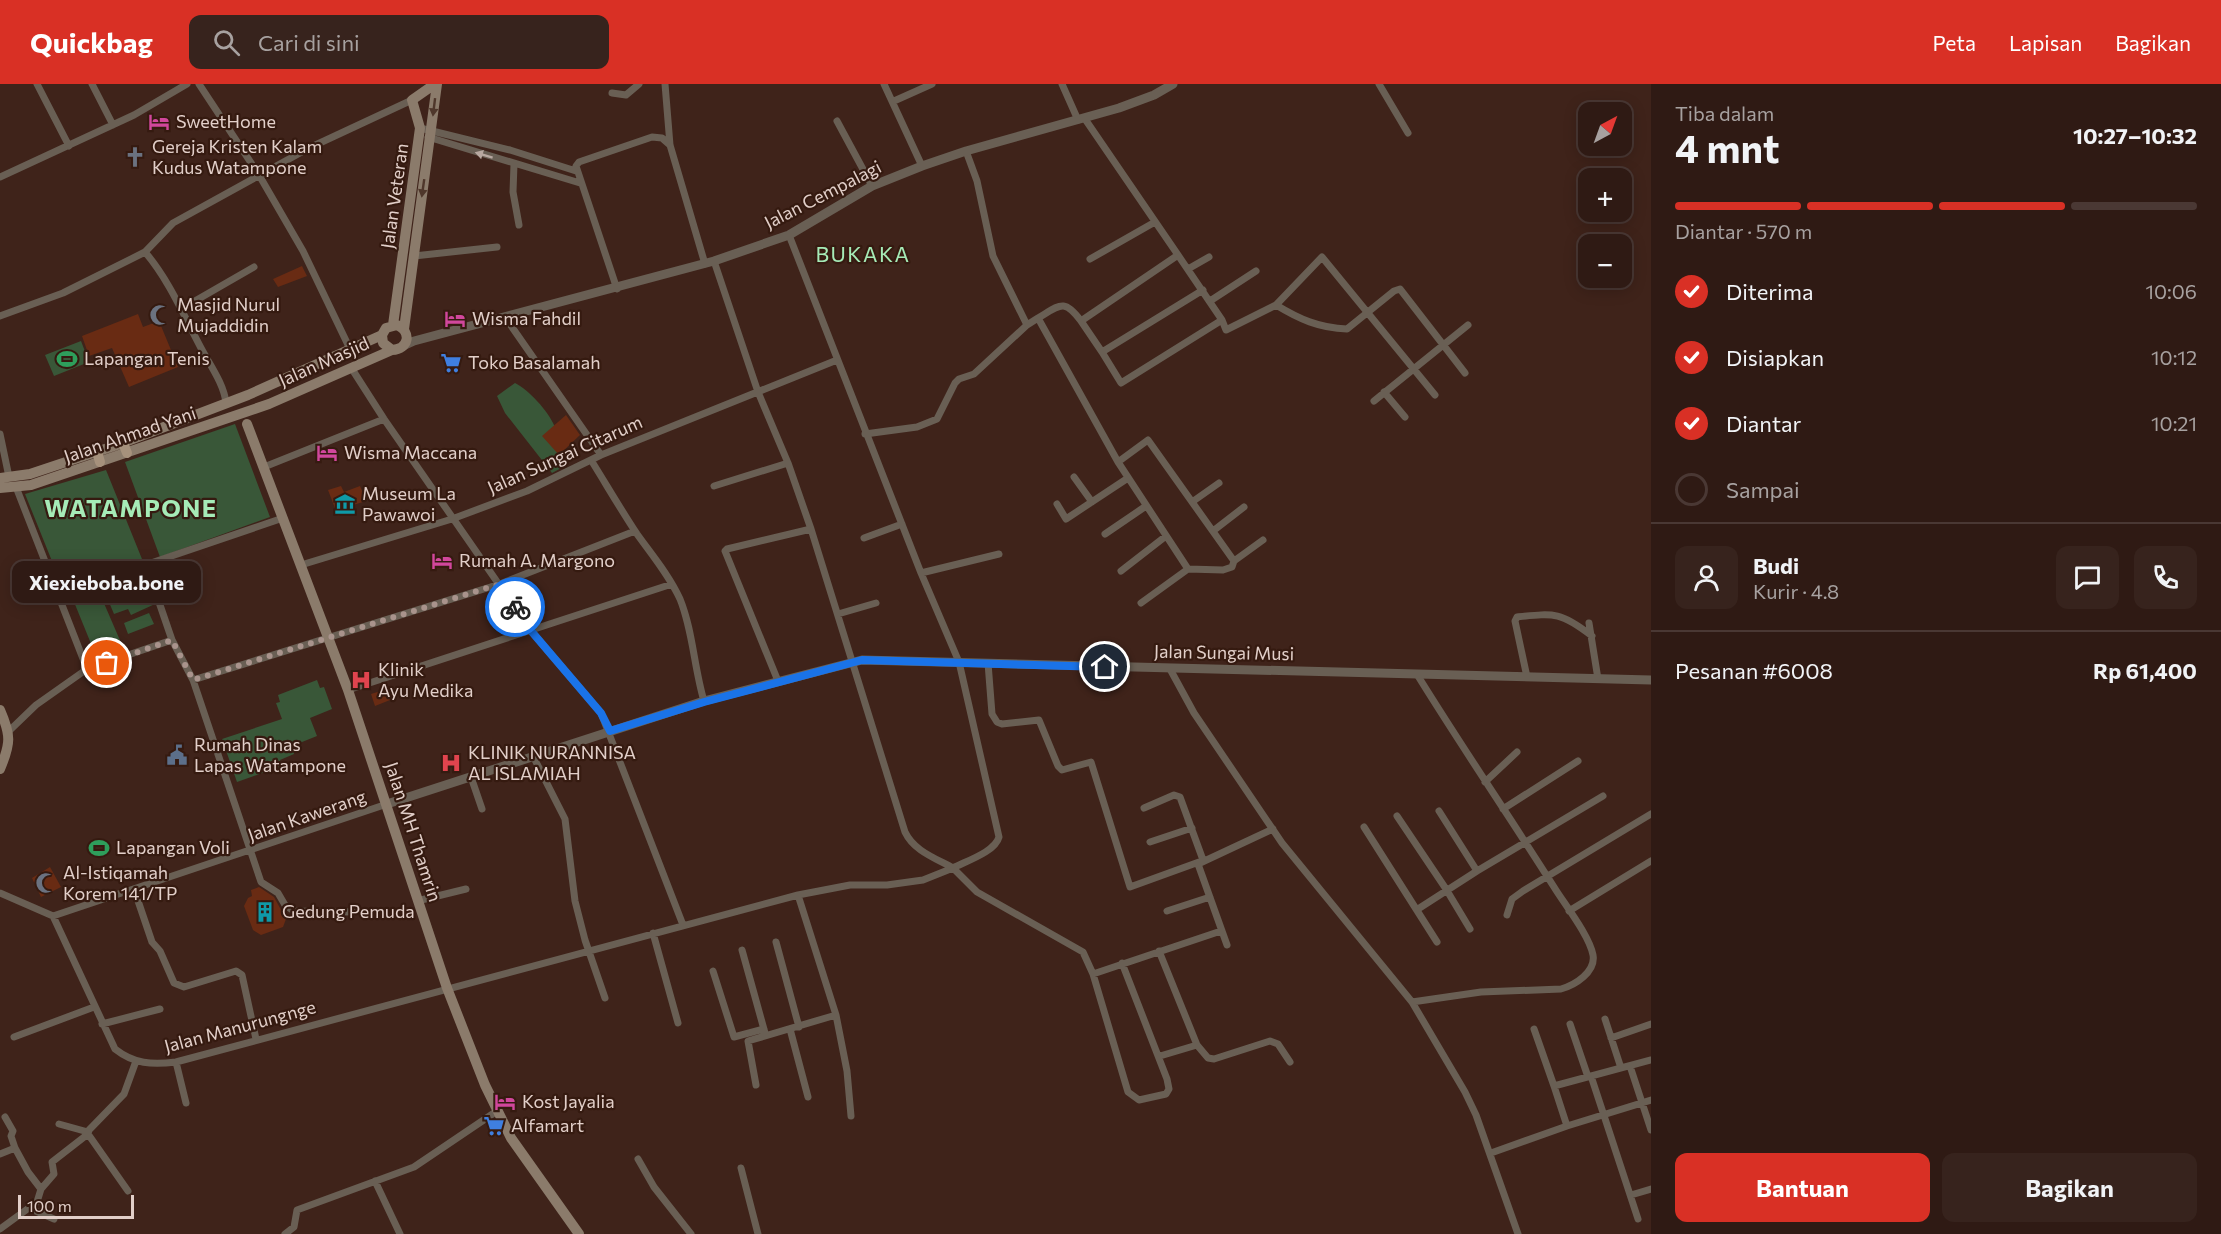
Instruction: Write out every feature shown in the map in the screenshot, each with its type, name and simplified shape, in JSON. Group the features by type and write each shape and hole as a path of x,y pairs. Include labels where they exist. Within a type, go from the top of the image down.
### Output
{"main road":[{"name":"Jalan Veteran","path":"403,303 414,256 425,133 412,100 436,84"},
{"name":"Jalan Veteran","path":"402,338 403,303 425,133 436,84"},
{"name":"Jalan Masjid","path":"260,390 382,335 386,328 402,338 352,369 269,404"},
{"path":"382,335 383,343 402,338"},
{"name":"Jalan Ahmad Yani","path":"125,448 226,398 248,395 260,390"},
{"path":"226,398 234,417 247,424 256,409 248,395"},
{"name":"Jalan Ahmad Yani","path":"0,488 31,485 98,457 234,417 269,404"},
{"name":"Jalan MH Thamrin","path":"247,424 348,690 447,988 497,1111 511,1138 579,1234"},
{"name":"Jalan Ahmad Yani","path":"5,477 30,474 98,457"},
{"path":"0,710 9,731 9,743 0,769"}],"street":[{"path":"37,84 69,146"},
{"path":"92,84 113,125"},
{"path":"0,177 113,125 187,84"},
{"path":"199,84 259,175 303,251 350,349"},
{"path":"612,93 626,95 639,84"},
{"path":"665,84 670,145 709,263 758,392 788,463 811,529 909,840 952,868 977,892 1083,952 1093,974 1128,1092 1134,1098 1143,1099 1168,1092 1169,1086 1160,1056 1122,963"},
{"path":"884,84 894,101 922,166"},
{"path":"894,101 932,84"},
{"path":"1062,84 1082,119 1203,290 1226,330 1276,305 1322,257 1435,395"},
{"name":"Jalan Cempalagi","path":"402,338 505,317 709,263 789,235 872,186 922,166 966,151 1082,119 1154,95 1173,84"},
{"path":"1379,84 1408,133"},
{"path":"0,316 63,293 145,252 172,223 309,148 412,100"},
{"path":"837,122 872,186"},
{"path":"425,133 514,165 580,183"},
{"path":"425,133 510,150 576,171"},
{"path":"617,289 576,166 579,162 652,138 663,138 670,145"},
{"path":"966,151 977,181 993,256 1027,325"},
{"path":"514,165 513,192 519,225"},
{"path":"1090,259 1155,222"},
{"path":"789,235 865,434 959,662"},
{"path":"414,256 497,248"},
{"path":"145,252 181,309 226,398"},
{"path":"1081,321 1178,255"},
{"path":"1188,269 1209,257"},
{"path":"181,309 254,267"},
{"path":"1210,301 1256,271"},
{"path":"1102,352 1203,290"},
{"path":"1276,305 1301,320 1327,328 1347,329 1394,291 1400,290 1465,373"},
{"path":"865,434 917,427 937,419 959,379 974,374 1027,325 1059,306 1065,305 1071,308 1121,383 1222,320"},
{"path":"505,317 601,455"},
{"path":"1038,318 1118,462 1188,569"},
{"path":"1374,401 1468,325"},
{"name":"Jalan Sungai Citarum","path":"301,565 452,519 527,492 601,455 837,360"},
{"path":"352,369 452,519 532,632 601,713 610,731 683,925"},
{"path":"1384,392 1405,417"},
{"path":"264,467 384,419"},
{"path":"0,434 5,477"},
{"path":"1118,462 1148,440 1234,561"},
{"path":"591,460 635,531 672,584 680,601 704,702"},
{"path":"714,486 788,463"},
{"path":"1074,477 1092,502"},
{"path":"1057,504 1066,519 1128,478"},
{"path":"1192,502 1220,483"},
{"path":"16,487 87,669"},
{"path":"1106,534 1146,506"},
{"path":"1213,531 1244,507"},
{"path":"284,518 148,565 148,570 172,640 193,680 261,882 278,892 285,905 294,911 353,912"},
{"path":"864,538 902,524"},
{"path":"778,681 725,551 811,529"},
{"path":"193,680 500,584 635,531"},
{"path":"1121,571 1166,536"},
{"path":"1142,603 1188,569 1223,570 1232,567 1234,561 1263,540"},
{"path":"921,573 999,554"},
{"path":"348,690 532,632 672,584"},
{"path":"838,614 876,603"},
{"path":"1527,677 1515,621 1517,617 1555,614 1576,623 1592,636"},
{"path":"1589,623 1598,679"},
{"path":"9,731 36,705 87,669 172,640"},
{"name":"Jalan Sungai Musi","path":"387,804 704,702 854,661 1651,680"},
{"name":"Jalan Manurungnge","path":"136,1061 159,1064 176,1062 798,895 850,885 887,885 923,880 952,868 990,848 999,837 959,662"},
{"path":"988,663 992,714 997,722 1002,724 1039,720 1058,766 1062,770 1091,762 1130,887 1201,861 1273,829"},
{"path":"1170,669 1194,712 1273,829 1414,1005 1465,1092 1491,1153 1518,1234"},
{"path":"1414,1005 1481,992 1544,991 1570,986 1588,971 1593,955 1569,911 1418,676"},
{"path":"1485,782 1517,752"},
{"path":"533,756 565,819 575,901 605,998"},
{"path":"1503,809 1578,761"},
{"path":"471,777 482,809"},
{"path":"1144,808 1178,796 1181,798 1201,861 1198,866 1227,945"},
{"path":"1418,909 1446,889 1603,796"},
{"name":"Jalan Kawerang","path":"53,916 387,804"},
{"path":"1439,811 1477,871"},
{"path":"1507,915 1512,899 1651,814"},
{"path":"1397,816 1470,929"},
{"path":"1364,827 1437,942"},
{"path":"1150,842 1192,828"},
{"path":"1569,911 1651,861"},
{"path":"134,889 152,942 160,951 174,983 183,987 237,971 241,974 256,1039"},
{"path":"417,901 466,889"},
{"path":"0,893 53,916 115,1049 136,1061 124,1094 88,1133 52,1162 54,1174 41,1189 37,1202 0,1229"},
{"path":"798,895 836,1016 847,1071 851,1116"},
{"path":"1167,911 1210,897"},
{"path":"1093,974 1221,931"},
{"path":"653,933 678,1023"},
{"path":"776,942 800,1027"},
{"path":"742,950 765,1032"},
{"path":"1159,951 1197,1046 1208,1058 1214,1059 1270,1041 1278,1044 1290,1062"},
{"path":"713,971 734,1038 800,1027 836,1016"},
{"path":"14,1037 94,1007"},
{"path":"102,1024 160,1009"},
{"path":"1605,1019 1621,1068"},
{"path":"1570,1024 1638,1219"},
{"path":"1611,1038 1651,1024"},
{"path":"790,1029 808,1097"},
{"path":"1534,1029 1567,1126"},
{"path":"756,1085 747,1043 765,1032"},
{"path":"1160,1056 1197,1046"},
{"path":"1554,1086 1651,1060"},
{"path":"176,1062 186,1103"},
{"path":"1630,1066 1651,1130"},
{"path":"1491,1153 1651,1100"},
{"path":"285,1234 294,1227 296,1212 300,1208 420,1163 497,1111"},
{"path":"5,1117 13,1131 11,1136 15,1148 28,1172 41,1189"},
{"path":"59,1124 88,1133 128,1191"},
{"path":"0,1154 15,1148"},
{"path":"638,1159 654,1187 691,1234"},
{"path":"741,1168 758,1234"},
{"path":"375,1181 400,1234"},
{"path":"1631,1195 1651,1188"},
{"path":"29,1208 54,1219"}],"green space":[{"name":"Lapangan Tenis","path":"81,341 89,362 54,376 45,355"},
{"path":"515,383 538,401 554,425 560,454 567,465 552,473 505,413 497,396"},
{"path":"235,424 270,517 160,557 125,462"},
{"path":"106,470 142,559 62,586 25,494"},
{"path":"143,572 155,604 131,615 128,609 114,614 103,588"},
{"path":"97,587 122,645 96,656 72,597"},
{"path":"149,613 154,624 128,634 124,623"},
{"path":"317,680 320,688 324,687 332,709 310,718 317,736 292,746 294,754 280,760 282,766 237,782 222,739 282,719 276,703 280,702 278,695"}],"building":[{"path":"302,266 307,276 278,287 273,279"},
{"path":"138,314 143,327 159,321 178,367 129,387 112,348 89,356 82,336"},
{"path":"566,415 580,435 559,455 542,436"},
{"name":"Museum La Pawawoi","path":"341,486 344,492 360,486 366,501 347,507 349,511 338,516 328,490"},
{"path":"387,689 390,700 375,706 371,694"},
{"name":"Al-Istiqamah Korem 141/TP","path":"50,867 61,887 41,897 32,878"},
{"name":"Gedung Pemuda","path":"259,887 274,897 286,919 283,927 261,935 253,930 244,906 248,898 252,896 251,890"}],"way so far":[{"path":"107,663 172,640 193,680 500,584 515,607"}],"place":[{"name":"SweetHome","path":"159,122"},
{"name":"Gereja Kristen Kalam Kudus Watampone","path":"135,157"},
{"name":"Masjid Nurul Mujaddidin","path":"160,315"},
{"name":"Wisma Fahdil","path":"455,319"},
{"name":"Lapangan Tenis","path":"67,359"},
{"name":"Toko Basalamah","path":"451,363"},
{"name":"Wisma Maccana","path":"327,453"},
{"name":"Museum La Pawawoi","path":"345,504"},
{"name":"Rumah A. Margono","path":"442,561"},
{"name":"Xiexieboba.bone","path":"107,663"},
{"name":"Klinik Ayu Medika","path":"361,680"},
{"name":"Rumah Dinas Lapas Watampone","path":"177,755"},
{"name":"KLINIK NURANNISA AL ISLAMIAH","path":"451,763"},
{"name":"Lapangan Voli","path":"99,848"},
{"name":"Al-Istiqamah Korem 141/TP","path":"46,883"},
{"name":"Gedung Pemuda","path":"265,912"},
{"name":"Kost Jayalia","path":"505,1102"},
{"name":"Alfamart","path":"494,1126"}],"district":[{"name":"BUKAKA","path":"863,255"},
{"name":"WATAMPONE","path":"131,509"}],"route":[{"path":"515,607 532,632 601,713 610,731 704,702 854,661 1105,667"}]}
